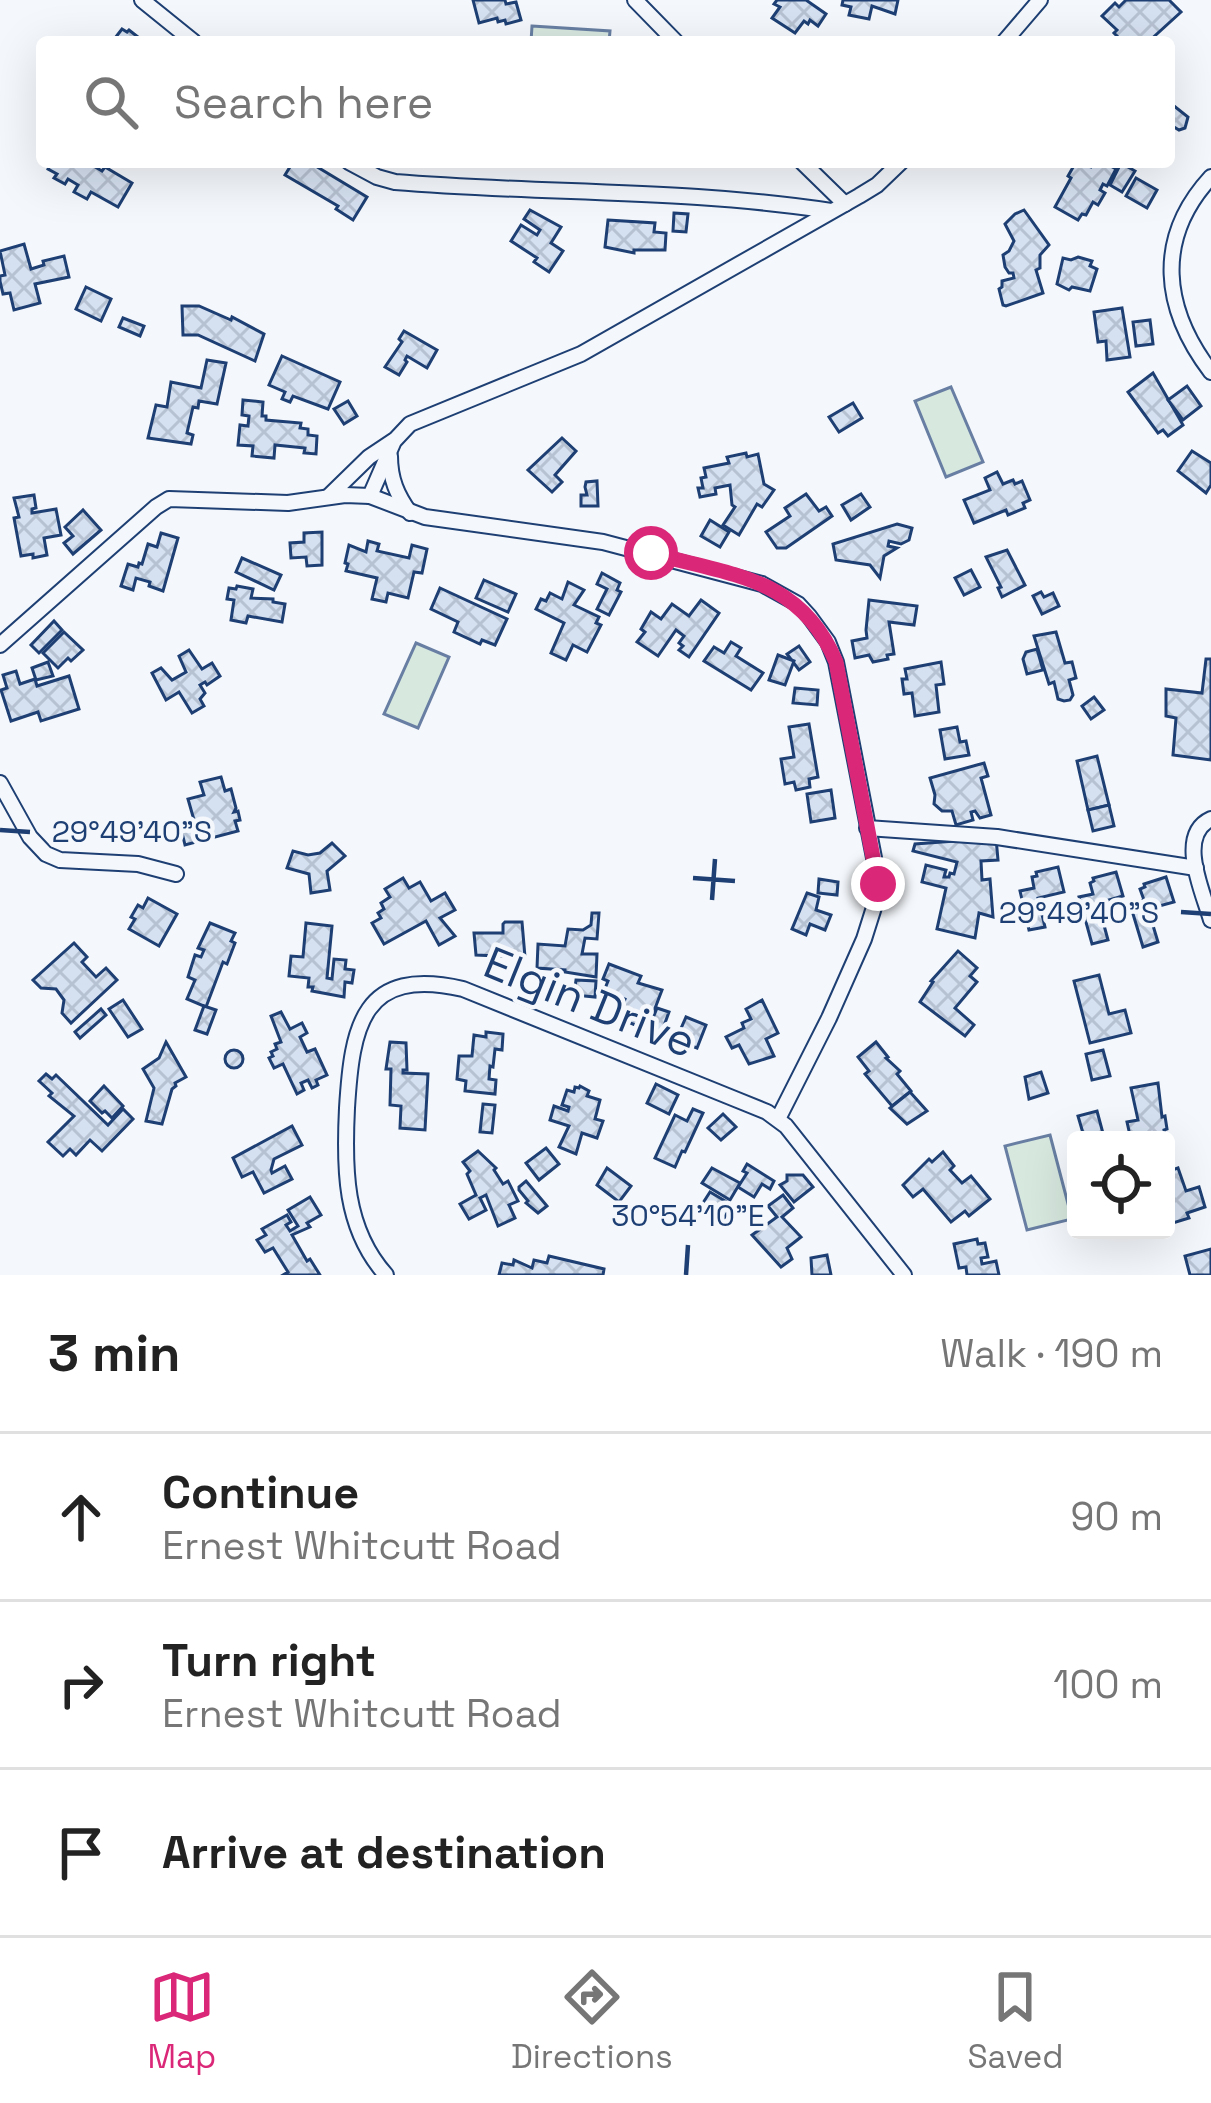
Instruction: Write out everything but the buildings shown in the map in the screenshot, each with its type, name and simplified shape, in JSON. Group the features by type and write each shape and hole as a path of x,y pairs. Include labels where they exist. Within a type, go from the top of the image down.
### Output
{"street":[{"path":"142,0 187,36"},
{"path":"635,0 670,36"},
{"path":"1009,36 1040,0"},
{"path":"360,168 395,182 696,196 838,208"},
{"path":"807,168 838,208"},
{"path":"370,496 392,446 404,430 426,416 580,354 877,185 895,168"},
{"path":"1211,177 1179,225 1170,276 1187,338 1211,372"},
{"path":"329,496 369,458 392,446"},
{"path":"392,446 392,479 411,514"},
{"path":"0,645 161,502 181,499 288,503 370,496 411,514 651,553 762,584 798,604 828,642 836,662 878,884 871,921 778,1119 904,1275"},
{"path":"0,783 30,837 46,854 60,860 138,864 176,874"},
{"path":"1211,819 1204,820 1193,850 1211,920"},
{"path":"868,828 998,837 1196,868"},
{"name":"Elgin Drive","path":"386,1275 359,1233 349,1196 345,1151 355,1034 374,1004 396,990 424,983 463,989 778,1119"}],"shaded area":[{"path":"532,26 610,31 610,36 531,36"},
{"path":"951,387 983,462 946,477 915,401"},
{"path":"416,643 449,657 418,728 384,714"},
{"path":"1050,1135 1067,1200 1067,1220 1027,1230 1005,1146"}],"route":[{"path":"651,553 779,592 798,604 828,642 836,662 878,884"}]}
